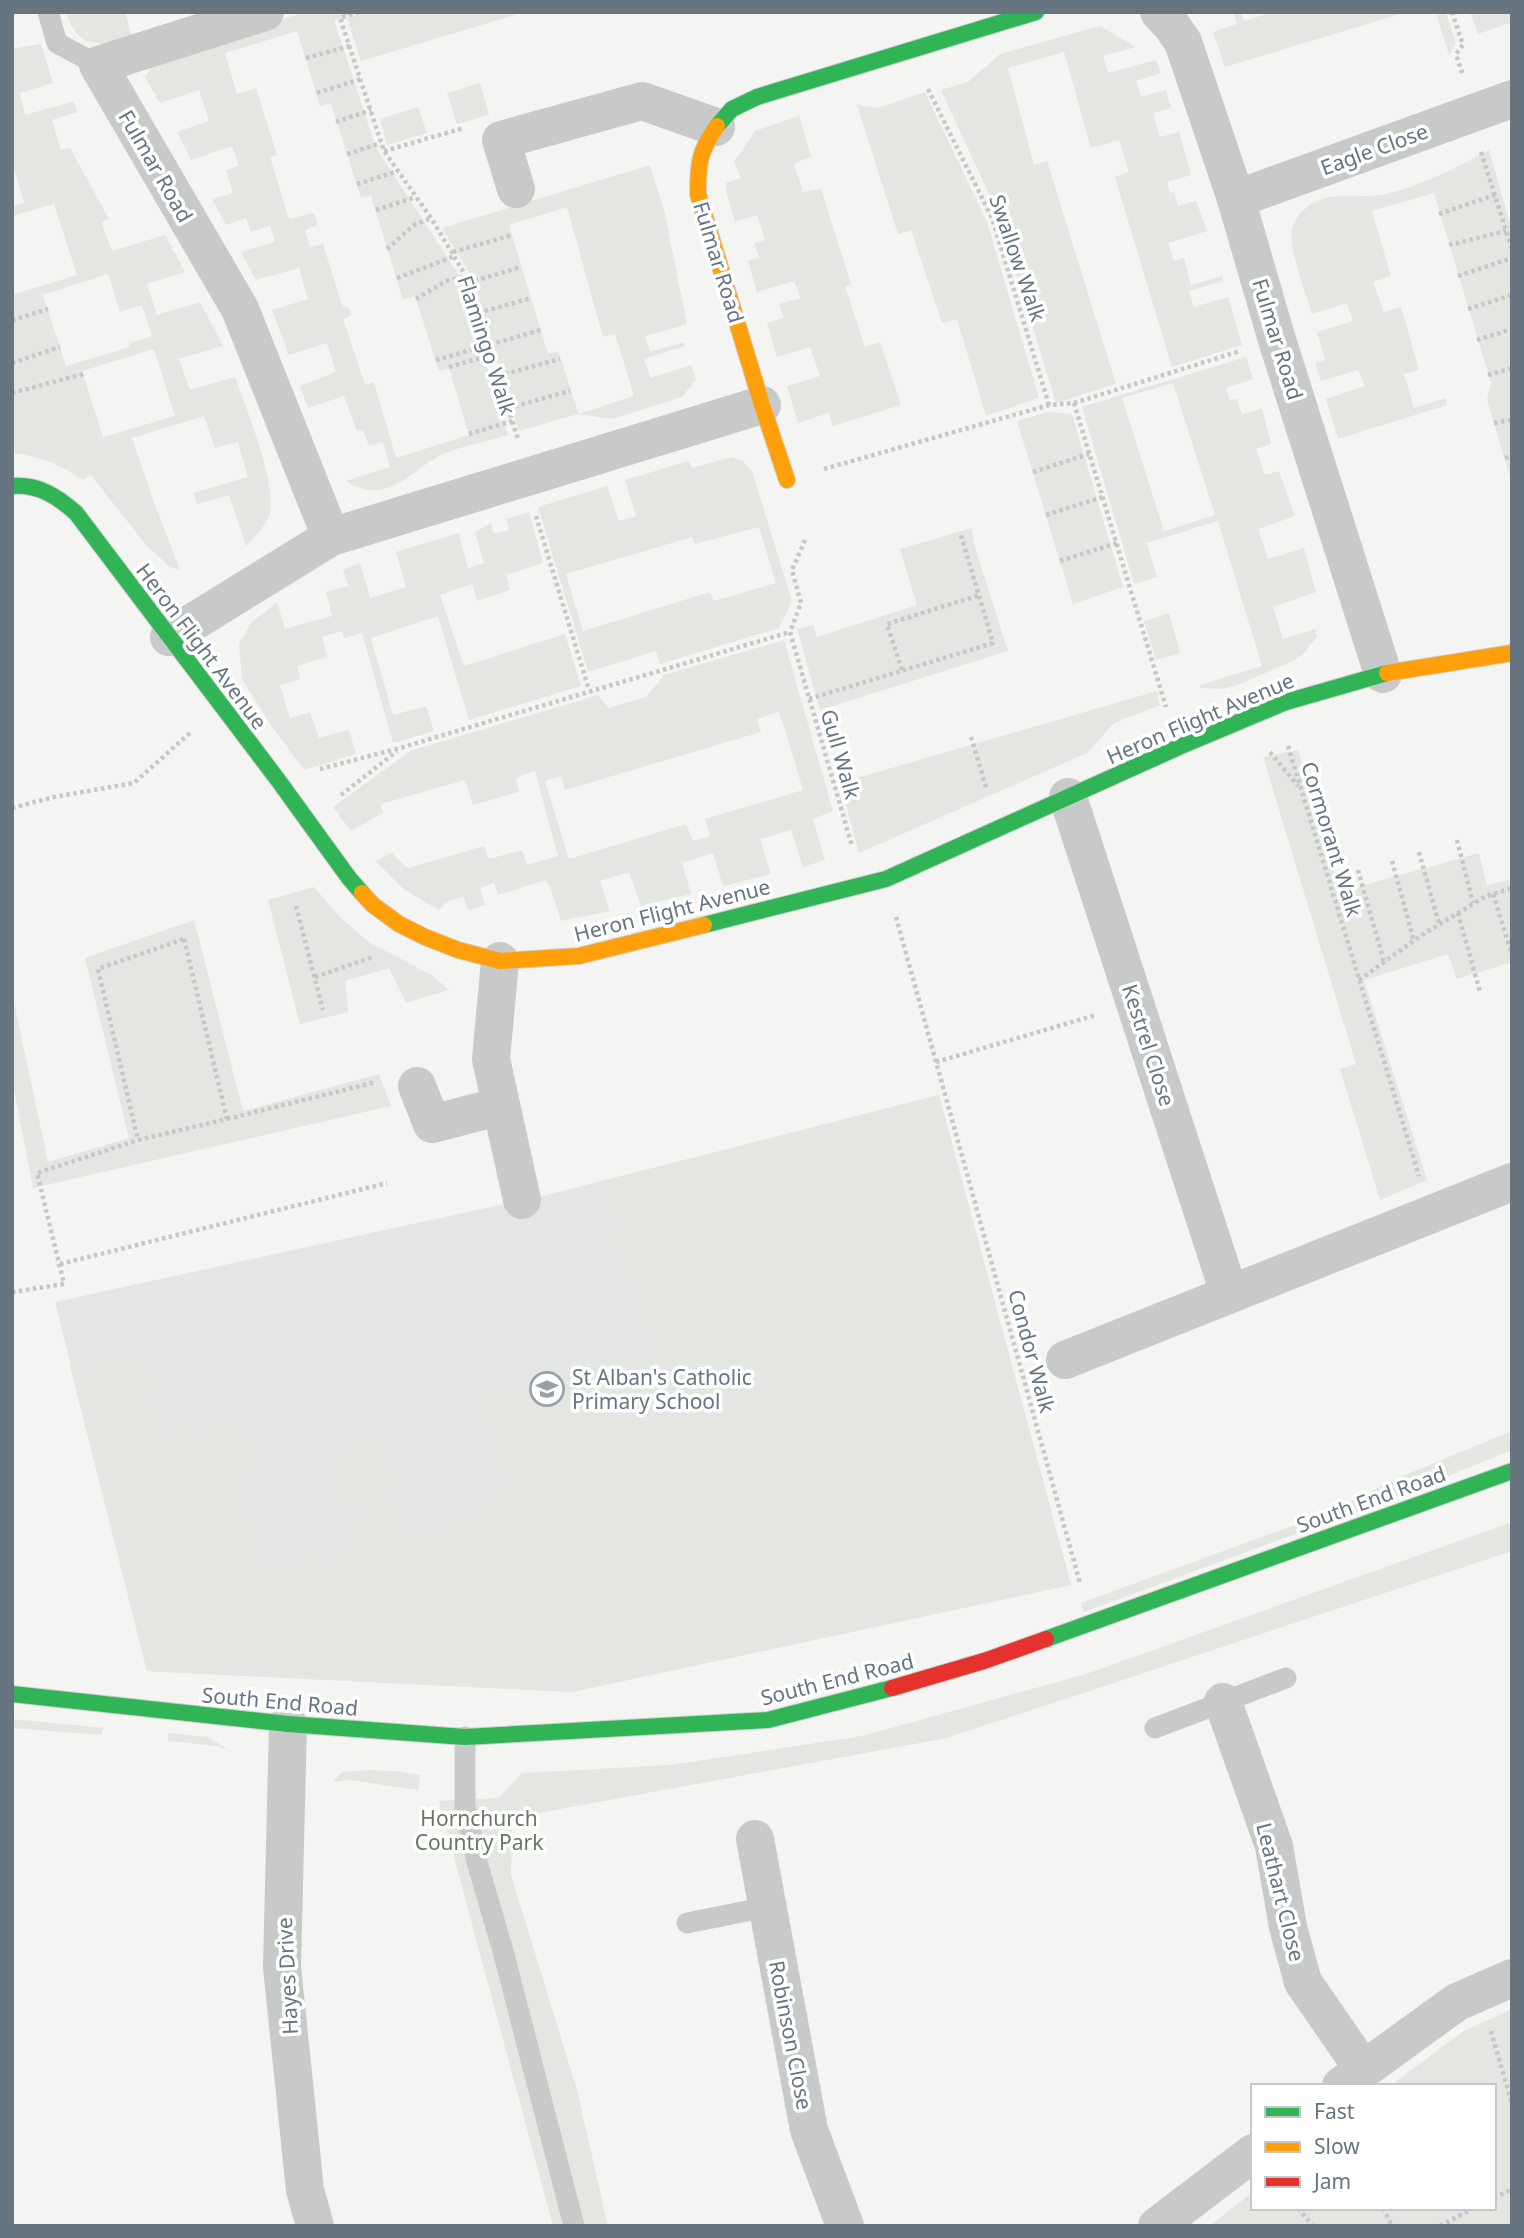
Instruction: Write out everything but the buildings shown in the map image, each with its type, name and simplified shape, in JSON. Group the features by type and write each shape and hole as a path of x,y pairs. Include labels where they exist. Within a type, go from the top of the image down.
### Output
{"street":[{"path":"98,65 264,12"},
{"name":"Fulmar Road","path":"787,480 698,194 698,170 703,147 732,109 757,97 1036,12"},
{"name":"Fulmar Road","path":"1158,12 1183,42 1236,198 1277,340 1383,674"},
{"name":"Fulmar Road","path":"98,65 240,309 331,537"},
{"name":"Eagle Close","path":"1236,198 1512,99"},
{"path":"516,189 501,141 642,101 716,127"},
{"path":"169,637 331,537 762,405"},
{"name":"Heron Flight Avenue","path":"12,486 44,489 62,499 76,513 349,878 373,905 399,924 457,950 500,961 579,956 886,879 1179,747 1286,702 1383,674 1512,653"},
{"name":"Kestrel Close","path":"1068,797 1229,1293"},
{"path":"500,961 491,1059 522,1200"},
{"path":"399,1083 432,1124 501,1105"},
{"path":"1065,1360 1512,1182"},
{"name":"South End Road","path":"12,1694 288,1724 465,1737 768,1720 985,1661 1512,1471"},
{"name":"Leathart Close","path":"1223,1702 1274,1846 1288,1927 1303,1982 1352,2077"},
{"name":"Hayes Drive","path":"288,1724 282,1967 305,2190 314,2226"},
{"name":"Robinson Close","path":"755,1839 809,2130 845,2226"},
{"path":"1352,2077 1458,2002 1512,1978"},
{"path":"1157,2226 1251,2154"}],"lane":[{"path":"48,12 57,43 98,65"},
{"path":"1155,1728 1286,1678"},
{"path":"465,1737 465,1806 477,1862 503,1951 574,2226"},
{"path":"687,1923 767,1907"}],"path":[{"name":"Flamingo Walk","path":"359,12 340,18 381,143 466,276 512,421 526,477"},
{"path":"1452,12 1463,45 1456,54 1512,249"},
{"path":"306,58 350,46"},
{"name":"Swallow Walk","path":"909,51 992,218 1049,405"},
{"path":"317,93 361,79"},
{"path":"337,122 371,110"},
{"path":"384,151 477,124 501,141"},
{"path":"347,154 381,143"},
{"path":"357,184 398,171"},
{"path":"1440,214 1495,195"},
{"path":"376,210 416,197"},
{"path":"387,249 414,225 431,218"},
{"path":"1449,245 1506,231"},
{"path":"397,278 454,254 512,235"},
{"path":"1458,276 1512,258"},
{"path":"468,283 521,267"},
{"path":"416,299 438,285 466,276"},
{"path":"1468,309 1512,295"},
{"path":"478,313 531,298"},
{"path":"12,320 48,309"},
{"path":"1477,340 1512,329"},
{"path":"436,360 541,330"},
{"path":"787,480 1049,405 1074,403 1277,340"},
{"path":"12,363 60,347"},
{"path":"449,367 491,355"},
{"path":"498,376 560,359"},
{"path":"1488,375 1512,368"},
{"path":"12,393 83,374"},
{"path":"508,408 570,391"},
{"path":"1074,403 1179,747"},
{"path":"1494,423 1512,420"},
{"path":"469,434 512,421"},
{"path":"1033,472 1089,454"},
{"path":"1505,458 1512,456"},
{"path":"526,477 589,690"},
{"path":"1046,515 1103,497"},
{"path":"809,699 993,643 960,532"},
{"path":"278,780 400,748 790,632 801,603 792,570 805,540"},
{"path":"1060,561 1117,543"},
{"path":"902,670 887,624 979,596"},
{"name":"Gull Walk","path":"790,632 863,884"},
{"path":"12,808 54,797 134,783 221,706"},
{"name":"Cormorant Walk","path":"1276,707 1430,1214"},
{"path":"971,737 999,828"},
{"path":"307,821 400,748"},
{"path":"1457,840 1474,903"},
{"path":"1419,852 1439,924"},
{"path":"1392,861 1414,941"},
{"path":"1358,870 1384,962"},
{"name":"Condor Walk","path":"886,879 1081,1587"},
{"path":"1359,980 1439,924 1474,903 1512,888"},
{"path":"1493,894 1512,955"},
{"path":"296,906 323,1010"},
{"path":"1458,913 1480,992"},
{"path":"315,977 388,953 399,924"},
{"path":"138,1140 98,969 184,939 227,1119"},
{"path":"936,1062 1135,1003"},
{"path":"12,1292 64,1284 37,1173 138,1140 399,1083"},
{"path":"60,1264 387,1183"},
{"path":"1476,1994 1489,2025 1512,2104"},
{"path":"1496,2197 1512,2189"},
{"path":"1300,2210 1313,2226"},
{"path":"1384,2210 1392,2226"},
{"path":"1440,2226 1470,2210"}],"shaded area":[{"name":"St Alban's Catholic Primary School","path":"939,1095 1071,1585 572,1692 147,1671 55,1302 555,1193"}],"green space":[{"path":"66,12 125,12 132,38 100,43 84,39 71,25"},
{"path":"306,12 359,12 334,20 376,148 459,275 508,435 439,456 396,485 385,489 360,488 346,481 390,467 383,442 369,446 363,430 357,431 344,396 308,408 300,386 336,372 327,343 289,355 272,310 308,299 299,268 256,280 241,252 275,242 270,226 251,232 246,218 226,225 212,199 233,193 226,170 239,166 232,146 191,160 177,132 209,121 199,90 160,103 145,77 159,57","holes":["297,31 320,106 331,103 361,198 371,196 403,300 415,296 439,371 449,368 469,435 396,458 374,382 365,385 343,319 352,315 348,307 343,308 323,244 310,247 305,230 318,225 314,213 289,219 270,157 277,155 256,88 237,94 225,53"]},
{"path":"365,12 525,12 361,61 347,18"},
{"path":"1233,12 1241,12 1244,21 1273,12 1407,12 1225,67 1213,32 1237,24"},
{"path":"1436,12 1446,12 1456,43 1449,55"},
{"path":"1470,12 1512,12 1512,22 1478,34"},
{"path":"1100,26 1136,47 1103,56 1108,73 1156,60 1161,73 1136,81 1141,97 1166,90 1171,108 1153,113 1160,137 1179,132 1191,175 1167,182 1170,193 1174,192 1178,206 1196,201 1207,231 1168,243 1174,261 1184,258 1191,285 1222,276 1223,281 1189,291 1194,307 1228,297 1242,345 1172,367 1115,177 1129,172 1119,140 1091,148 1064,52 1008,68 1034,165 1047,161 1116,384 1056,403 998,214 941,90 968,82 1000,54"},
{"path":"41,44 53,83 20,93 25,115 74,101 77,112 52,120 61,150 70,148 109,219 101,222 112,251 165,235 185,272 147,284 157,315 200,302 223,346 179,359 190,390 235,377 246,407 260,447 271,503 267,520 246,546 229,495 197,504 193,493 248,477 238,442 215,448 204,416 132,438 180,570 170,567 146,545 91,475 83,480 49,462 12,453 12,295 77,275 54,204 12,216 12,207 24,203 12,162 12,49","holes":["108,274 120,312 142,305 152,336 130,343 130,347 66,366 43,295","154,349 175,416 103,437 82,371"]},
{"path":"480,83 489,115 457,124 447,93"},
{"path":"925,92 987,222 1039,398 986,416 957,319 942,323 911,230 898,234 857,105 878,108"},
{"path":"418,107 427,133 387,145 380,119"},
{"path":"799,116 811,156 794,164 803,192 821,189 851,284 845,286 865,347 880,342 901,405 833,426 828,413 798,423 787,386 820,376 810,347 777,357 767,323 784,318 779,304 801,298 794,281 757,292 748,261 759,257 754,243 765,240 757,215 735,222 727,195 726,183 741,178 734,162 755,131"},
{"path":"1489,150 1512,231 1512,483 1487,400 1491,383 1434,193 1372,211 1391,276 1373,282 1384,312 1401,307 1419,370 1404,374 1414,408 1445,398 1447,405 1338,439 1326,399 1365,386 1358,370 1321,381 1315,363 1325,360 1317,332 1353,321 1347,303 1312,314 1292,245 1293,225 1297,217 1316,202 1336,196 1377,195 1399,191"},
{"path":"650,165 665,214 687,324 645,336 650,352 684,342 685,346 644,359 651,378 691,365 696,379 682,397 612,419 578,414 519,431 470,274 442,228","holes":["567,207 603,337 615,334 634,396 579,414 558,351 548,354 509,225"]},
{"path":"1246,357 1253,379 1226,388 1230,400 1237,399 1242,415 1262,408 1271,444 1256,449 1265,475 1279,471 1295,516 1258,529 1268,559 1304,548 1316,592 1273,607 1283,639 1315,629 1317,637 1303,654 1238,685 1222,689 1201,688 1200,685 1262,666 1218,521 1147,543 1157,577 1134,584 1082,407","holes":["1173,383 1215,515 1164,531 1122,398"]},
{"path":"1048,412 1072,414 1123,587 1073,604 1017,421"},
{"path":"732,457 743,461 752,471 792,601 779,628 660,664 656,651 588,672 538,507 607,486 619,521 636,516 625,480 689,461 692,468","holes":["759,527 776,583 714,601 710,592 583,631 566,574 692,537 695,544"]},
{"path":"529,512 543,563 506,575 510,590 477,601 472,584 440,595 464,666 565,634 581,686 469,720 438,616 371,638 393,715 426,706 434,731 393,743 362,633 344,638 342,631 322,637 327,657 297,666 300,679 280,685 290,718 310,712 319,738 349,730 356,754 304,770 270,724 242,679 239,644 252,622 277,602 285,629 332,616 326,592 348,586 343,570 360,563 370,598 406,587 396,552 459,533 468,568 484,563 475,532 491,523 494,534 509,530 506,519"},
{"path":"972,528 973,541 1008,651 820,710 797,629 813,625 817,637 917,605 900,549"},
{"path":"1169,613 1180,653 1156,660 1144,621"},
{"path":"784,640 833,811 813,819 825,860 803,867 791,830 760,839 771,874 723,886 713,853 682,863 691,894 641,906 629,872 600,881 610,911 561,921 546,880 498,895 494,883 480,888 485,905 468,910 463,896 445,903 439,910 405,890 375,861 393,852 408,868 484,846 489,859 522,850 527,865 558,856 535,771 516,778 519,792 473,805 465,780 381,804 383,813 351,831 333,807 410,751 598,695 608,708 646,697 664,675","holes":["778,712 803,790 705,819 710,836 693,841 686,824 569,859 545,781 561,776 565,790 761,732 757,719"]},
{"path":"1157,691 1160,705 1114,723 1087,753 859,853 840,783"},
{"path":"1298,750 1340,892 1479,853 1487,885 1512,879 1512,962 1457,979 1448,954 1364,980 1427,1180 1380,1200 1340,1069 1356,1064 1263,757"},
{"path":"314,887 340,917 370,943 432,975 449,990 406,1003 389,968 345,981 348,1012 300,1024 268,900"},
{"path":"194,920 243,1111 379,1074 391,1106 33,1188 12,1079 12,993 48,1162 129,1138 85,958"},
{"name":"St Alban's Catholic Primary School","path":"939,1095 1071,1585 572,1692 147,1671 70,1366 144,1343 165,1427 180,1424 183,1435 242,1420 255,1473 239,1478 263,1569 362,1544 353,1509 346,1511 329,1445 382,1432 409,1537 488,1518 482,1494 505,1488 487,1416 477,1418 473,1402 655,1355 637,1280 624,1283 598,1182"},
{"path":"1512,1431 1512,1450 1401,1495 1084,1612 1081,1603 1325,1514 1400,1477"},
{"name":"Hornchurch Country Park","path":"1512,1522 1512,1551 947,1738 533,1814 512,1811 511,1875 577,2090 608,2226 553,2226 439,1801 499,1798 522,1773 671,1765 862,1736 1086,1674"},
{"path":"12,1719 104,1728 101,1735 12,1728"},
{"path":"168,1733 208,1737 234,1753 218,1746 168,1741"},
{"path":"369,1770 420,1775 418,1790 350,1780 333,1782 342,1772"},
{"path":"1512,2009 1512,2226 1209,2226 1251,2194 1251,2210 1496,2210 1496,2084 1393,2084 1462,2032"}],"traffic: fast":[{"path":"717,126 732,109 757,97 1036,12"},
{"path":"12,486 47,492 76,513 362,893"},
{"path":"704,925 886,879 1179,747 1286,702 1387,673"},
{"path":"1046,1639 1512,1471"},
{"path":"12,1694 288,1724 465,1737 768,1720 892,1688"}],"traffic: slow":[{"path":"717,126 706,143 701,158 698,194 787,480"},
{"path":"1387,673 1512,653"},
{"path":"362,893 373,905 399,924 425,937 458,950 500,961 579,956 704,925"}],"traffic: jam":[{"path":"892,1688 984,1661 1046,1639"}],"place":[{"name":"St Alban's Catholic Primary School","path":"547,1389"}]}
